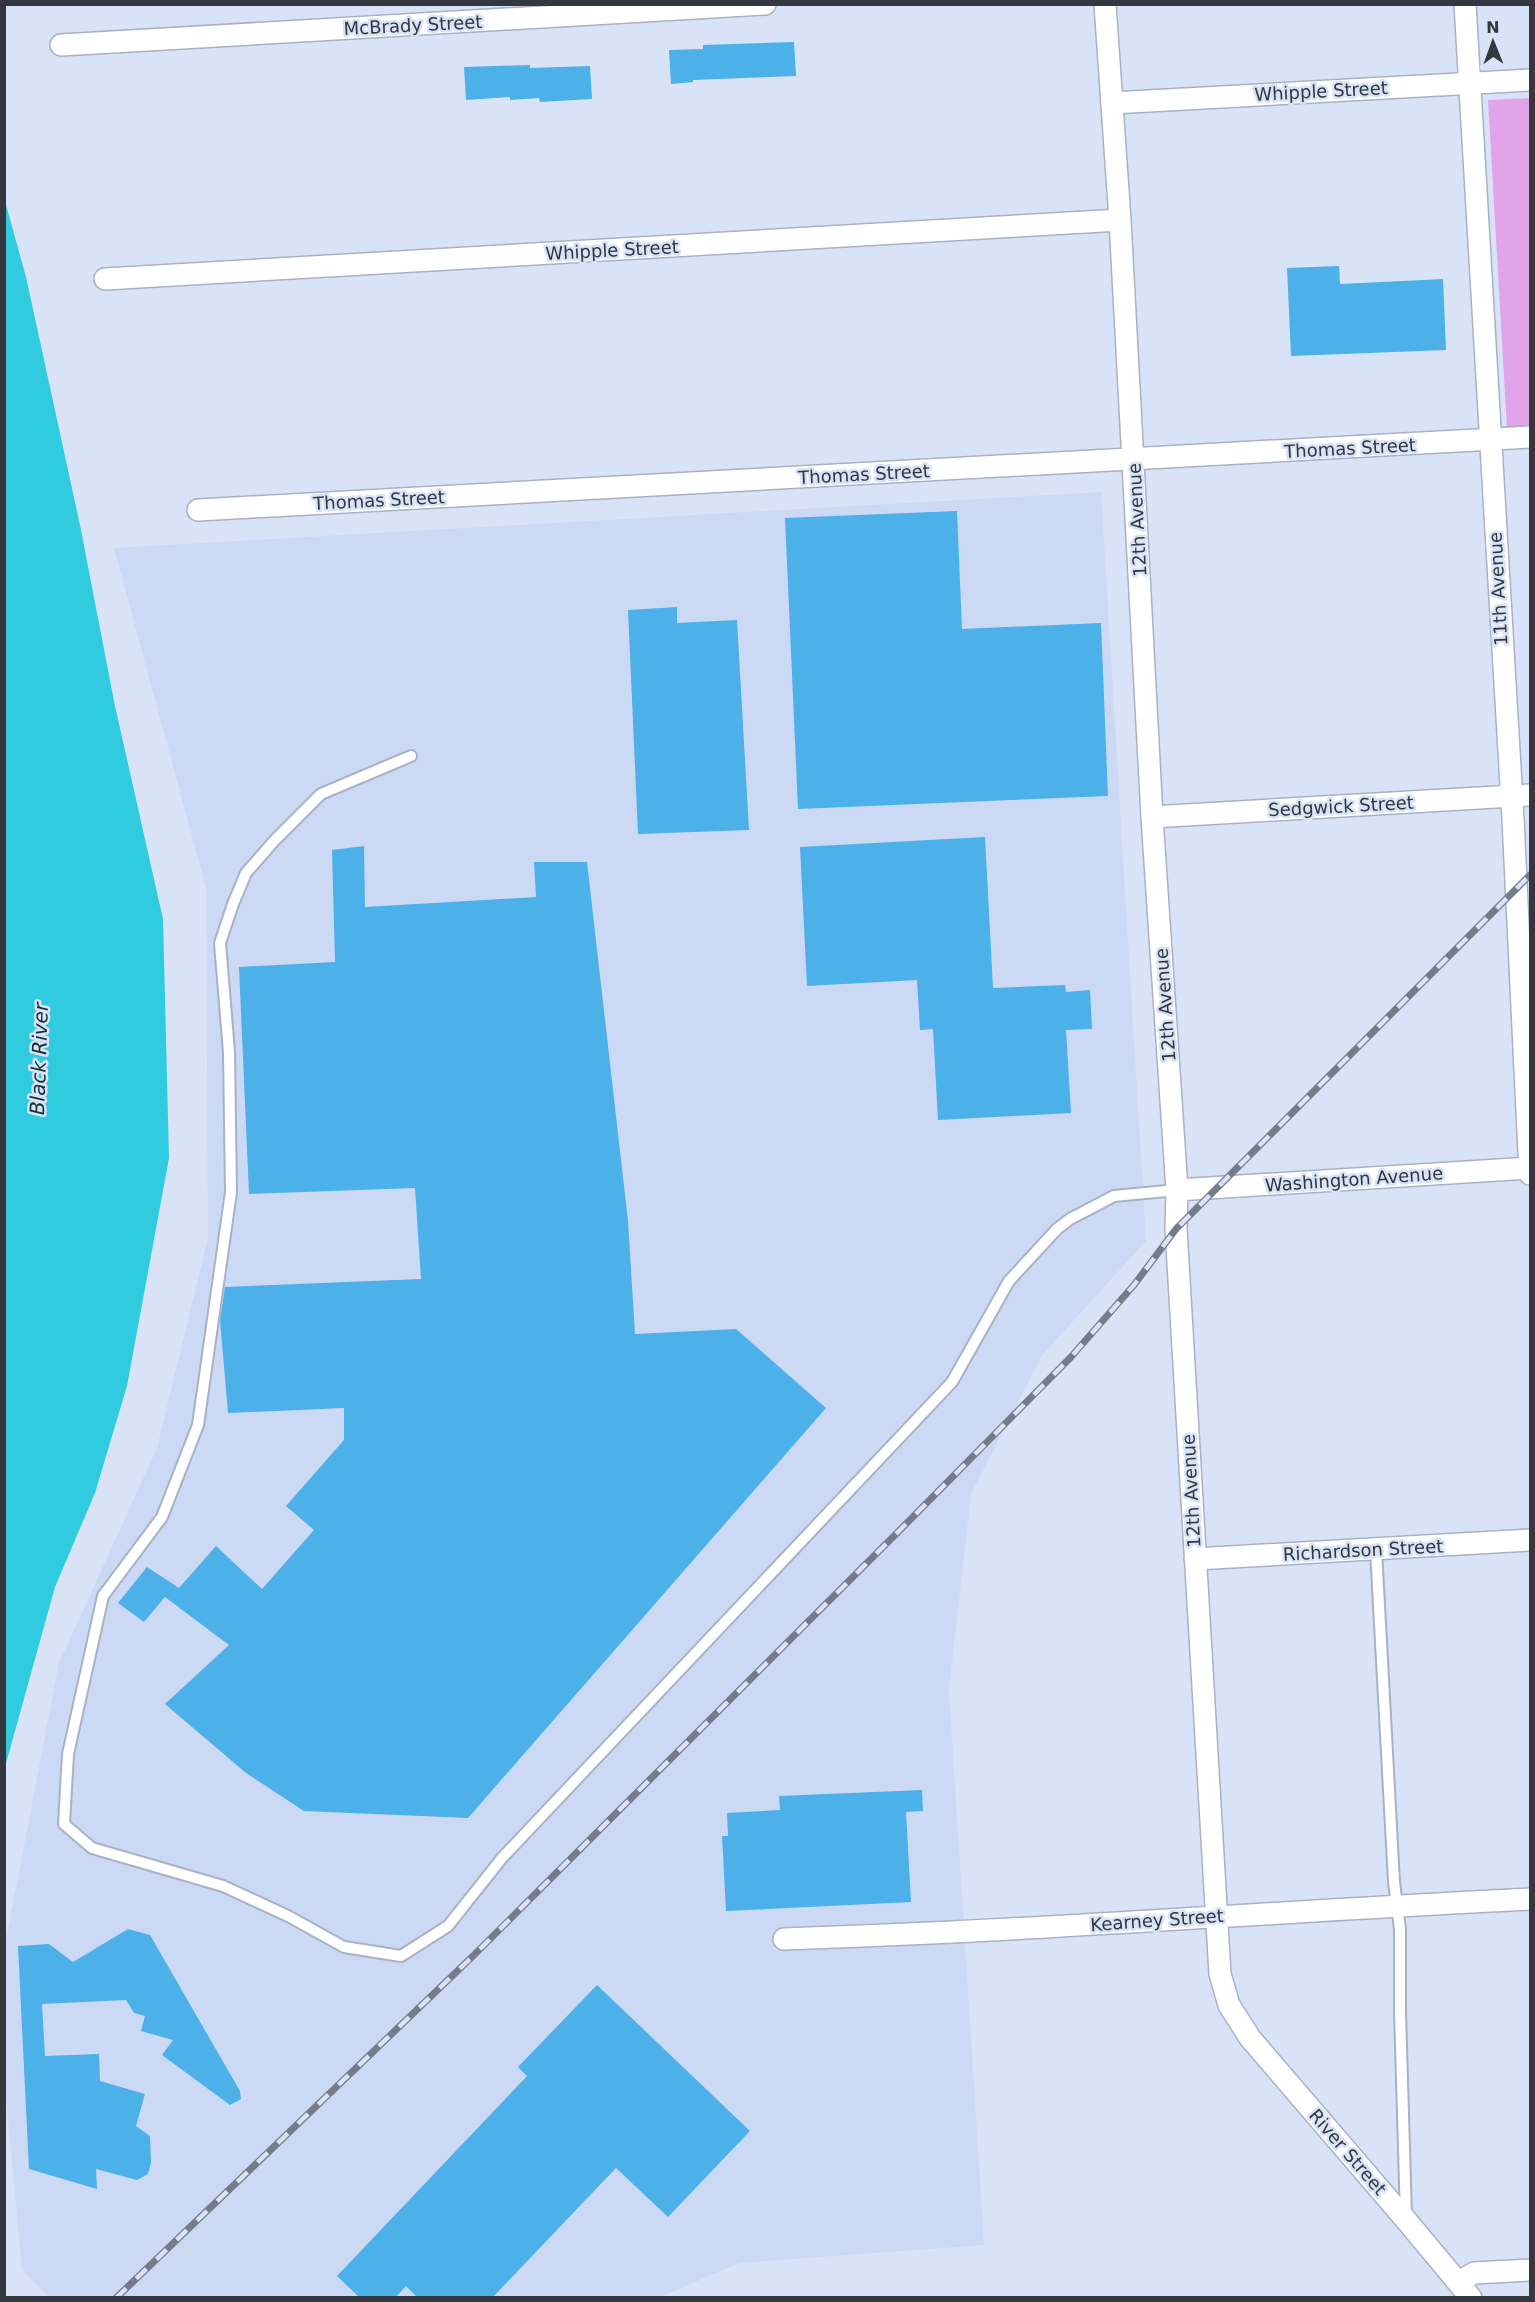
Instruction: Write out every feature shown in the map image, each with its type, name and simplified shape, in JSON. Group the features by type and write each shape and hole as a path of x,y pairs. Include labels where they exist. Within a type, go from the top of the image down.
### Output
{"street":[{"name":"McBrady Street","path":"61,45 765,4"},
{"name":"12th Avenue","path":"1105,4 1120,220 1152,817 1177,1190 1176,1229 1216,1917 1220,1974 1229,2005"},
{"name":"11th Avenue","path":"1465,4 1490,440 1520,795 1530,1174"},
{"name":"Whipple Street","path":"1112,103 1530,80"},
{"name":"Whipple Street","path":"105,279 1120,220"},
{"name":"Thomas Street","path":"198,510 1530,437"},
{"name":"Sedgwick Street","path":"1152,817 1520,795"},
{"name":"Washington Avenue","path":"1177,1190 1530,1168"},
{"name":"Richardson Street","path":"1194,1559 1530,1540"},
{"name":"Kearney Street","path":"784,1939 924,1934 1530,1899"},
{"name":"River Street","path":"1229,2005 1250,2038 1465,2290"},
{"path":"1465,2290 1474,2273 1530,2270"}],"lane":[{"path":"411,756 321,794 246,873 220,943 229,1052 231,1192 198,1425 162,1517 103,1596 68,1754 64,1824 92,1848 223,1886 288,1916 344,1947 401,1956 448,1926 502,1858 952,1382 1009,1281 1057,1229 1070,1219 1114,1196 1177,1190"},
{"path":"1376,1550 1396,1905 1400,1929 1406,2220"}],"shaded area":[{"path":"1530,98 1530,427 1507,428 1488,100"},
{"path":"1101,492 1146,1241 1043,1354 971,1494 949,1690 984,2245 739,2263 658,2298 50,2298 22,2270 4,2076 5,1946 59,1663 157,1448 208,1238 206,888 114,548"}],"water":[{"name":"Black River","path":"5,201 26,277 80,525 115,706 163,919 169,1158 127,1386 95,1493 55,1587 5,1767"}],"building":[{"path":"794,42 796,76 693,80 693,82 671,84 669,50 703,49 703,45"},
{"path":"530,65 530,68 590,66 592,99 540,102 539,98 510,100 510,97 466,100 464,67"},
{"path":"1339,266 1340,284 1443,279 1446,350 1291,356 1287,268"},
{"path":"957,511 962,629 1101,623 1108,796 798,809 785,518"},
{"path":"677,607 677,623 737,620 749,830 638,834 628,610"},
{"path":"985,837 993,988 1065,985 1066,992 1090,990 1092,1029 1066,1030 1071,1113 938,1120 933,1029 920,1030 917,980 807,986 800,847"},
{"path":"364,846 365,907 536,897 534,862 587,862 628,1221 635,1334 736,1329 826,1408 468,1818 304,1811 246,1773 165,1704 229,1645 165,1597 144,1622 118,1603 147,1567 179,1588 216,1546 262,1589 314,1530 286,1506 344,1440 344,1408 228,1413 220,1320 225,1287 421,1279 415,1188 249,1194 239,967 335,962 332,850"},
{"path":"922,1790 923,1811 906,1812 911,1902 726,1911 722,1836 728,1836 727,1813 780,1810 779,1796"},
{"path":"128,1929 150,1935 240,2091 241,2099 230,2105 162,2055 173,2040 141,2031 145,2016 134,2013 126,2000 42,2004 45,2056 99,2054 100,2081 145,2094 136,2126 150,2136 151,2163 148,2174 137,2180 96,2169 97,2189 29,2169 18,1946 49,1944 73,1962"},
{"path":"597,1985 750,2131 668,2217 616,2168 492,2298 418,2298 406,2286 395,2298 360,2298 337,2276 527,2076 518,2067"}],"railway":[{"path":"116,2298 474,1955 900,1530 1071,1357 1134,1285 1176,1229 1530,875"}]}
